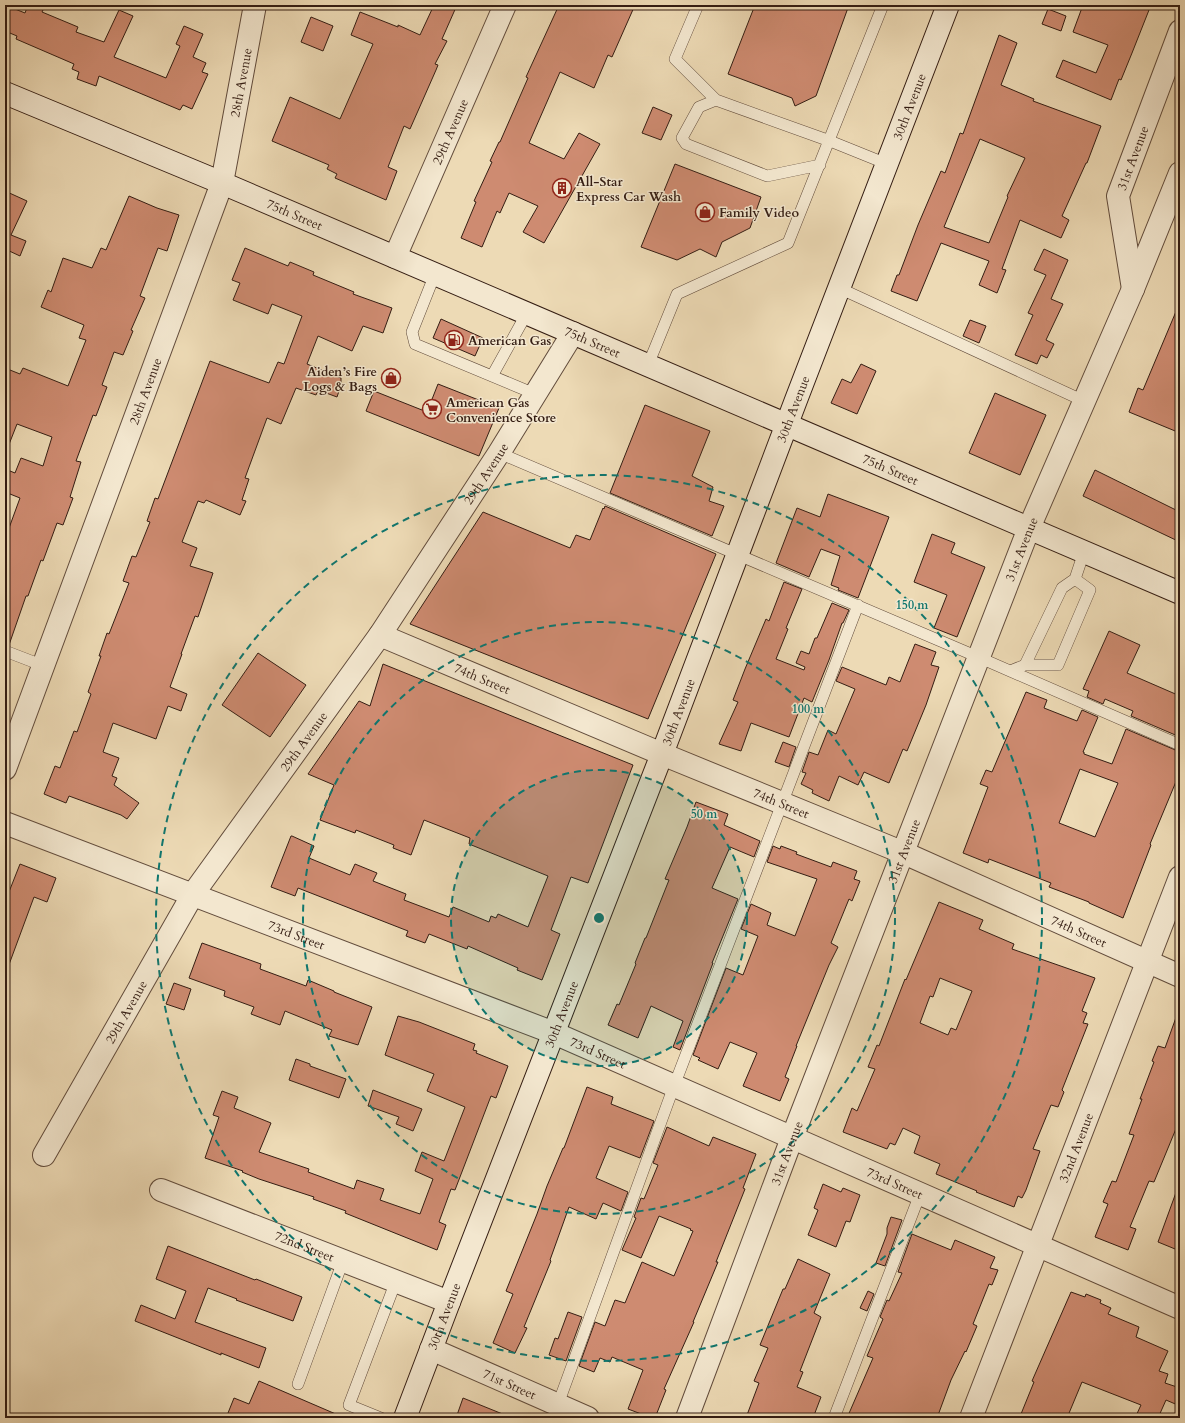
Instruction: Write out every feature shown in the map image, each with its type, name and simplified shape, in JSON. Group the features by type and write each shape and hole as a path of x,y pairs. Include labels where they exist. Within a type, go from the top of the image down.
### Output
{"street":[{"name":"28th Avenue","path":"5,769 222,183 255,5"},
{"name":"29th Avenue","path":"395,257 505,5"},
{"name":"30th Avenue","path":"405,1418 662,754 786,424 948,5"},
{"name":"31st Avenue","path":"1133,289 1118,196 1180,31"},
{"name":"75th Street","path":"5,93 222,183 1180,593"},
{"name":"31st Avenue","path":"688,1418 792,1138 904,853 978,657 1029,528 1133,289 1180,173"},
{"name":"29th Avenue","path":"44,1155 193,894 380,635 499,453 573,333"},
{"name":"74th Street","path":"380,635 662,754 904,853 1180,976"},
{"name":"73rd Street","path":"5,823 554,1033 1180,1308"},
{"name":"32nd Avenue","path":"971,1418 1180,877"},
{"name":"72nd Street","path":"161,1190 449,1302"},
{"name":"71st Street","path":"431,1349 555,1411 588,1418"}],"lane":[{"path":"698,5 675,58 716,100 830,141 887,164"},
{"path":"648,365 677,294 788,244 883,5"},
{"path":"716,100 699,107 682,138 686,144 767,176 820,165"},
{"path":"435,274 412,332 415,344 535,394"},
{"path":"839,288 1084,401"},
{"path":"492,376 527,313"},
{"path":"499,453 858,605 1180,745"},
{"path":"1025,665 1062,588 1075,579 1084,552"},
{"path":"1010,671 1025,665 1058,665 1090,590 1075,579"},
{"path":"555,1411 674,1086 858,605"},
{"path":"5,651 44,666"},
{"path":"834,1418 920,1194"},
{"path":"298,1384 343,1261"},
{"path":"382,1418 348,1405 396,1282"}],"building":[{"path":"5,5 25,13 28,5 30,5 43,10 42,12 78,27 76,32 104,42 119,10 133,16 114,57 166,78 180,46 176,44 184,26 203,34 193,57 206,63 202,72 208,74 192,109 183,105 180,110 99,76 96,86 77,79 79,72 72,69 74,64 16,39 17,36 5,31"},
{"path":"434,5 457,5 442,39 447,41 435,64 438,65 436,70 410,129 404,126 388,167 397,171 386,200 335,178 337,174 327,169 329,165 272,141 290,97 340,119 373,44 351,35 360,12 398,27 398,25 420,35"},
{"path":"559,5 635,5 612,57 608,55 594,88 560,72 529,143 564,159 579,133 600,144 544,243 523,232 538,206 509,193 500,213 497,211 482,247 461,238 476,202 474,201 492,162 490,161 500,142 528,78 526,77"},
{"path":"755,5 849,5 816,96 795,106 792,98 728,74"},
{"path":"1083,5 1137,5 1149,10 1121,80 1119,79 1111,100 1056,77 1063,60 1096,73 1108,45 1073,32"},
{"path":"1048,9 1066,16 1061,31 1042,24"},
{"path":"311,17 333,26 323,51 301,42"},
{"path":"999,35 1017,43 1001,85 1034,99 1033,101 1101,126 1087,163 1062,216 1069,220 1061,238 1020,220 1002,269 1006,270 997,293 979,285 989,261 941,243 917,301 891,291 897,275 899,275 941,171 945,173 960,133 963,134","holes":["980,139 1025,158 1007,196 1008,197 989,243 944,227"]},
{"path":"653,107 672,115 661,140 642,133"},
{"name":"Family Video","path":"675,164 761,197 750,228 722,242 716,257 700,249 677,260 641,247"},
{"path":"5,191 27,201 11,235 26,241 20,256 5,249"},
{"path":"129,196 157,208 179,215 167,251 158,248 140,296 145,298 131,330 133,331 123,355 114,352 102,385 107,387 96,416 93,415 76,461 81,462 70,497 73,498 63,525 57,523 43,561 41,560 28,596 26,596 9,645 5,644 5,539 20,498 5,492 5,469 15,473 21,458 43,466 52,437 17,424 5,452 5,368 20,374 23,368 68,386 86,340 79,338 84,325 41,307 48,290 51,292 63,258 92,268 101,248 106,250"},
{"path":"245,248 288,266 290,262 314,272 313,275 354,292 353,294 392,308 383,333 363,326 352,351 318,336 307,364 341,378 341,385 337,397 318,390 316,395 296,388 281,424 267,418 245,478 249,479 242,500 246,501 240,515 206,500 204,503 198,501 182,542 197,548 190,566 213,573 198,617 195,616 170,687 187,694 181,711 168,706 156,739 113,723 103,752 119,758 112,776 117,778 114,785 139,803 127,819 121,815 69,796 66,803 44,794 55,766 60,768 74,731 77,732 91,694 88,692 101,656 99,656 107,633 109,634 129,583 123,581 132,556 136,557 150,522 147,521 155,498 158,499 210,361 269,383 278,362 284,364 302,316 272,304 268,314 233,300 240,283 232,280"},
{"path":"1044,249 1068,260 1051,299 1063,304 1046,340 1054,344 1047,358 1041,355 1037,364 1015,355 1033,315 1028,313 1046,275 1034,270"},
{"path":"1180,302 1180,433 1129,412 1138,388 1143,390"},
{"path":"441,319 483,338 475,356 433,338"},
{"path":"970,320 986,326 979,343 963,336"},
{"path":"861,364 876,371 857,414 831,403 842,379 851,383"},
{"name":"American Gas Convenience Store","path":"438,384 499,408 479,456 366,411 374,391 427,412"},
{"path":"995,393 1046,415 1020,475 969,453"},
{"path":"645,405 710,431 692,476 713,487 709,501 724,506 712,536 610,493"},
{"path":"1095,470 1180,512 1180,542 1083,496"},
{"path":"828,494 889,517 858,598 838,590 839,588 831,585 840,556 821,549 809,577 776,563 797,508 820,517"},
{"path":"605,506 716,554 648,719 410,624 483,512 570,548 576,535 590,540"},
{"path":"932,534 955,543 951,553 985,567 957,637 934,628 947,595 914,582"},
{"path":"784,582 802,589 786,628 788,629 776,659 804,670 805,667 796,663 801,651 809,654 832,603 849,610 842,623 829,660 812,702 804,698 789,737 751,723 741,751 719,744 738,702 733,700 745,669 766,619 769,621"},
{"path":"1109,631 1140,645 1127,673 1180,696 1180,737 1131,716 1133,711 1105,699 1103,704 1087,697 1089,691 1083,689"},
{"path":"915,644 936,652 931,665 939,667 926,705 907,751 903,749 889,783 864,772 858,785 839,776 829,801 812,793 813,790 801,784 806,773 802,772 809,752 818,755 828,730 836,734 855,689 836,681 842,667 886,685 889,677 900,682"},
{"path":"258,653 306,685 270,737 222,705"},
{"path":"383,664 633,765 588,883 571,877 551,930 560,934 542,980 517,970 518,968 468,946 467,949 429,934 425,943 406,936 408,931 298,888 295,896 271,887 292,836 314,846 309,858 350,875 355,864 377,873 373,881 406,894 404,900 449,917 453,907 489,922 491,916 496,918 498,914 528,927 548,876 469,844 470,838 424,820 411,855 393,848 394,845 356,830 355,833 320,820 334,785 308,774 359,701 370,706"},
{"path":"1026,692 1047,700 1044,708 1077,721 1082,710 1098,717 1083,752 1084,754 1112,764 1126,729 1180,752 1180,772 1150,844 1151,845 1123,918 1089,902 1049,887 1051,883 989,859 988,863 963,853 988,787 980,784 986,770 992,772","holes":["1080,769 1118,783 1095,837 1059,823"]},
{"path":"783,742 796,747 789,767 775,762"},
{"path":"696,802 728,814 724,825 760,841 754,857 730,847 712,888 738,899 712,963 680,1050 673,1047 683,1021 651,1006 638,1038 608,1025 617,1004 619,1005 636,964 635,963 669,880 665,879"},
{"path":"773,846 780,849 781,846 797,852 796,854 831,867 833,862 857,871 854,879 860,881 852,901 849,899 831,943 838,947 829,965 796,1046 785,1077 789,1079 780,1101 743,1086 757,1053 730,1042 718,1069 698,1060 700,1058 693,1055 726,968 743,975 758,936 741,929 751,904 771,913 767,925 795,936 817,879 767,862"},
{"path":"20,864 56,878 47,902 34,897 7,970 5,970 5,902"},
{"path":"939,902 983,920 979,929 1014,944 1012,949 1095,978 1082,1011 1087,1013 1083,1023 1088,1024 1062,1090 1064,1092 1058,1107 1051,1105 1033,1149 1040,1151 1026,1190 1022,1198 1018,1196 1014,1207 936,1174 940,1164 914,1153 920,1136 903,1128 895,1145 890,1143 887,1149 843,1132 852,1108 857,1111 875,1069 868,1067 877,1045 879,1046 905,979 906,980","holes":["940,978 972,991 956,1030 951,1028 948,1035 920,1023 930,996 933,997"]},
{"path":"202,943 261,964 260,969 306,986 308,980 372,1007 358,1045 329,1036 332,1030 285,1011 280,1025 251,1014 254,1007 224,996 225,991 189,978"},
{"path":"174,983 191,989 184,1010 166,1004"},
{"path":"1178,1012 1180,1012 1180,1119 1154,1182 1149,1181 1130,1227 1136,1229 1128,1250 1095,1237 1108,1204 1103,1202 1112,1181 1116,1182 1134,1135 1129,1134 1154,1062 1152,1061 1158,1046 1165,1048"},
{"path":"398,1016 419,1022 475,1044 473,1050 477,1051 476,1053 508,1066 496,1098 491,1096 455,1190 451,1189 439,1222 446,1225 437,1250 345,1213 346,1211 313,1199 314,1197 259,1179 242,1172 243,1171 205,1158 219,1117 213,1115 222,1091 238,1097 234,1108 271,1123 259,1152 309,1169 308,1172 354,1189 357,1180 384,1189 380,1200 420,1214 433,1179 415,1171 422,1152 444,1161 465,1107 427,1091 434,1074 385,1055"},
{"path":"296,1059 310,1064 310,1066 346,1079 339,1098 289,1080"},
{"path":"587,1087 613,1097 611,1104 654,1121 640,1158 609,1146 596,1178 628,1192 621,1211 603,1203 596,1219 569,1207 550,1260 551,1261 524,1327 527,1328 515,1353 493,1343 513,1294 506,1291"},
{"path":"373,1090 422,1109 413,1131 396,1124 399,1117 368,1106"},
{"path":"667,1127 709,1146 713,1137 756,1154 743,1188 745,1189 716,1262 718,1262 694,1322 664,1389 666,1390 655,1418 652,1418 628,1409 643,1370 612,1357 610,1362 600,1358 594,1372 579,1366 595,1322 605,1326 615,1300 625,1303 642,1262 674,1276 693,1231 659,1216 641,1258 622,1250 636,1218 634,1217 641,1198 644,1199 658,1165 653,1163"},
{"path":"823,1184 841,1192 843,1188 860,1195 850,1222 846,1221 836,1247 808,1235 818,1210 814,1208"},
{"path":"1178,1187 1180,1188 1180,1251 1158,1242"},
{"path":"891,1217 902,1220 885,1266 876,1263 887,1234 887,1228"},
{"path":"912,1234 951,1250 955,1240 995,1257 990,1268 998,1270 992,1285 989,1284 973,1324 977,1326 966,1352 965,1351 951,1380 937,1418 847,1418 873,1358 867,1356 883,1319 880,1317 887,1300 889,1301 902,1273 898,1272"},
{"path":"168,1246 302,1297 293,1321 208,1288 195,1322 266,1348 259,1368 221,1353 221,1355 135,1321 141,1305 175,1319 186,1291 156,1279"},
{"path":"798,1259 830,1274 814,1313 821,1317 800,1371 803,1372 797,1387 821,1397 813,1418 755,1418 747,1415 759,1383 754,1381 768,1348 760,1345 783,1289 785,1289"},
{"path":"868,1291 874,1294 867,1311 860,1308"},
{"path":"1071,1292 1085,1297 1086,1294 1101,1300 1100,1303 1111,1308 1108,1314 1139,1327 1136,1337 1168,1351 1159,1371 1168,1374 1165,1383 1180,1388 1180,1406 1166,1400 1158,1418 1135,1418 1141,1405 1082,1382 1067,1418 1031,1418 1021,1414 1034,1382 1032,1381"},
{"path":"568,1312 582,1317 566,1361 549,1355 555,1338 558,1339"},
{"path":"259,1381 345,1418 226,1418 234,1398 249,1404"},
{"path":"463,1398 510,1417 510,1418 456,1418"}],"place":[{"name":"All-Star Express Car Wash","path":"562,188"},
{"name":"Family Video","path":"705,212"},
{"name":"American Gas","path":"454,340"},
{"name":"Aiden’s Fire Logs & Bags","path":"391,378"},
{"name":"American Gas Convenience Store","path":"432,409"}]}
